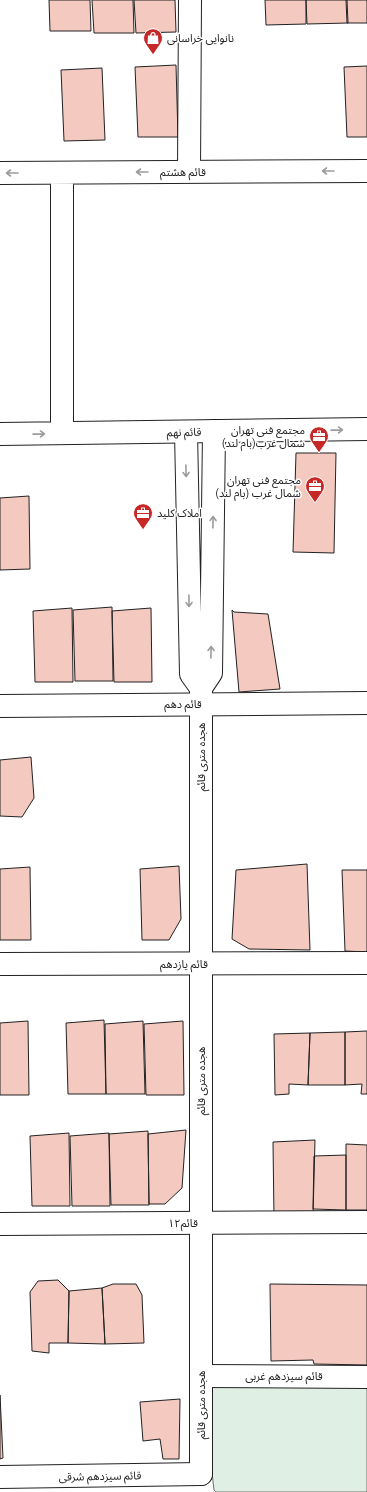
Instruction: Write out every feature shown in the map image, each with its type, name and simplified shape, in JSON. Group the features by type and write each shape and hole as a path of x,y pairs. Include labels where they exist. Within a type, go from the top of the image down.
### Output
{"street":[{"path":"189,172 190,0"},
{"name":"قائم هشتم","path":"0,173 367,171"},
{"path":"62,173 62,433"},
{"name":"قائم نهم","path":"0,434 367,429"},
{"path":"201,696 211,673 214,431"},
{"path":"186,432 190,660 191,674 201,696"},
{"name":"قائم دهم","path":"0,706 201,696 367,703"},
{"name":"هجده متری قائم","path":"201,696 201,1474"},
{"name":"قائم یازدهم","path":"0,964 367,963"},
{"name":"قائم۱۲","path":"0,1224 367,1222"},
{"name":"قائم سیزدهم غربی","path":"201,1376 367,1377"},
{"name":"قائم سیزدهم شرقی","path":"0,1477 201,1474"}],"green space":[{"path":"201,1376 367,1377 367,1492 216,1492 214,1490"}],"building":[{"path":"49,0 90,0 91,31 50,31"},
{"path":"92,0 133,0 134,33 94,33"},
{"path":"134,0 175,0 176,32 136,33"},
{"path":"265,0 306,0 306,24 266,25"},
{"path":"306,0 347,0 348,23 307,24"},
{"path":"346,0 367,0 367,23 347,23"},
{"path":"176,65 178,137 138,137 135,67"},
{"path":"367,66 367,137 347,137 344,67"},
{"path":"102,68 105,140 64,141 61,70"},
{"name":"مجتمع فنی تهران شمال غرب (بام لند)","path":"296,453 336,453 334,553 293,552"},
{"path":"29,496 30,569 0,570 0,498"},
{"path":"112,607 113,681 75,681 73,610"},
{"path":"72,608 73,682 35,682 33,611"},
{"path":"151,608 152,682 114,682 112,611"},
{"path":"232,610 234,612 268,614 280,689 239,692"},
{"path":"31,757 34,798 22,817 0,816 0,760"},
{"path":"307,864 310,950 249,949 232,939 236,870"},
{"path":"179,866 181,919 169,940 142,940 140,869"},
{"path":"30,867 31,940 0,940 0,869"},
{"path":"342,870 367,870 367,952 345,951"},
{"path":"104,1020 106,1094 68,1094 66,1023"},
{"path":"28,1021 29,1095 0,1095 0,1023"},
{"path":"143,1021 145,1094 106,1094 105,1024"},
{"path":"183,1021 184,1095 146,1095 144,1024"},
{"path":"367,1031 367,1094 361,1094 362,1084 345,1085 345,1032"},
{"path":"345,1032 345,1085 308,1085 310,1033"},
{"path":"310,1033 308,1085 289,1084 289,1094 275,1095 274,1034"},
{"path":"186,1130 182,1188 165,1204 149,1204 148,1134"},
{"path":"148,1131 149,1205 111,1205 109,1134"},
{"path":"69,1133 70,1206 32,1206 30,1136"},
{"path":"109,1133 110,1206 72,1206 70,1136"},
{"path":"315,1140 313,1216 274,1219 273,1142"},
{"path":"346,1144 367,1145 367,1210 346,1210"},
{"path":"346,1155 346,1210 313,1209 314,1156"},
{"path":"58,1280 69,1291 68,1343 49,1343 49,1353 32,1351 30,1292 38,1281"},
{"path":"113,1284 136,1284 142,1295 144,1343 105,1344 102,1288"},
{"path":"270,1284 367,1285 367,1365 314,1364 313,1360 271,1361"},
{"path":"102,1288 105,1344 68,1343 69,1291"},
{"path":"0,1395 3,1458 0,1459"},
{"path":"180,1399 179,1459 163,1459 160,1439 143,1441 140,1402"}],"place":[{"name":"نانوایی خراسانی","path":"153,55"},
{"name":"مجتمع فنی تهران شمال غرب(بام لند)","path":"319,453"},
{"name":"مجتمع فنی تهران شمال غرب (بام لند)","path":"315,503"},
{"name":"املاک کلید","path":"143,530"}]}
